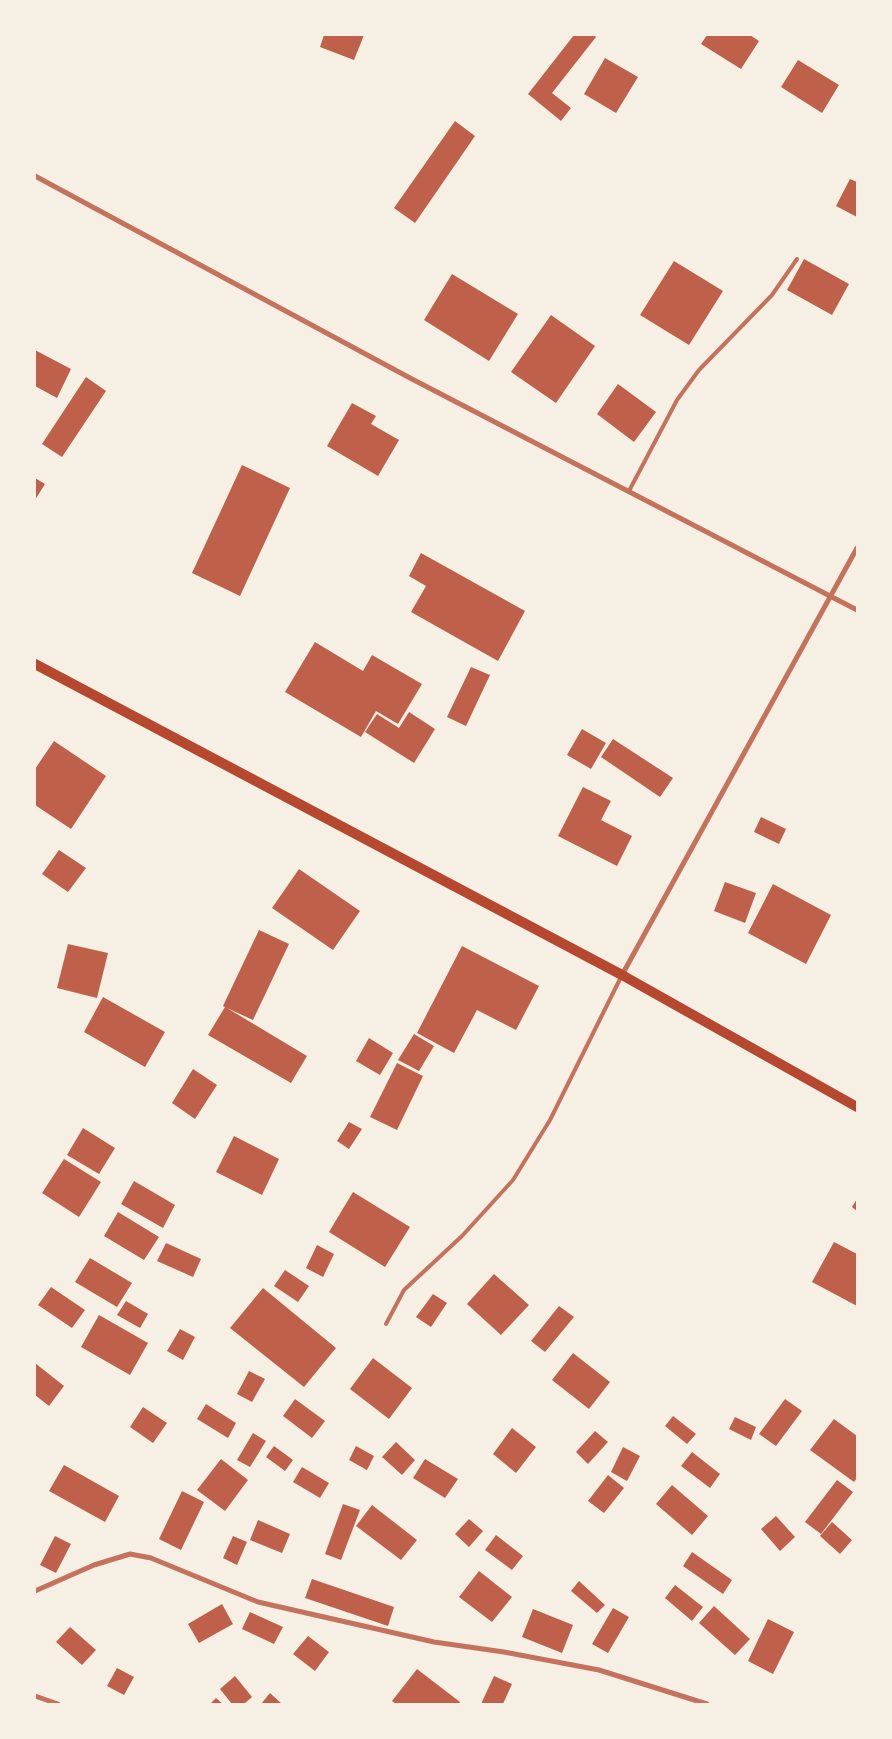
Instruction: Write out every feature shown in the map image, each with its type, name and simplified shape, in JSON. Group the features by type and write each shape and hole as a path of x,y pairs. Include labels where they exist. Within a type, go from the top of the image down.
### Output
{"main road":[{"path":"35,664 622,975 857,1107"}],"street":[{"path":"35,176 401,373 857,610"},
{"path":"622,975 857,548"},
{"path":"35,1591 94,1565 130,1554 151,1558 258,1602 434,1642 504,1652 599,1670 706,1704"},
{"path":"35,1696 58,1704"}],"lane":[{"path":"629,491 677,400 699,370 772,295 797,259"},
{"path":"386,1324 404,1290 462,1236 513,1180 550,1120 622,975"}],"building":[{"path":"324,35 364,35 354,60 320,47"},
{"path":"574,35 594,35 596,37 552,93 571,108 561,121 528,94"},
{"path":"707,35 750,35 759,41 741,69 701,44"},
{"path":"605,58 638,77 616,113 584,94"},
{"path":"798,60 839,85 822,113 781,87"},
{"path":"455,121 475,136 415,223 394,208"},
{"path":"850,179 857,182 857,217 836,206"},
{"path":"804,259 849,284 832,315 787,290"},
{"path":"674,261 723,291 689,345 640,315"},
{"path":"452,274 518,314 489,361 424,320"},
{"path":"551,315 595,346 556,403 511,372"},
{"path":"35,350 71,369 57,398 35,386"},
{"path":"86,377 106,391 62,457 42,444"},
{"path":"618,384 656,412 634,442 597,414"},
{"path":"352,403 376,416 371,424 399,440 378,476 327,446"},
{"path":"242,465 290,488 240,596 192,573"},
{"path":"35,478 45,484 35,500"},
{"path":"421,553 525,611 498,661 411,612 426,586 409,576"},
{"path":"315,642 363,671 372,655 422,684 398,724 376,711 361,737 285,692"},
{"path":"471,667 490,675 466,726 447,717"},
{"path":"409,712 435,729 414,763 365,732 377,714 399,728"},
{"path":"582,729 606,743 591,769 567,755"},
{"path":"613,739 673,778 660,797 601,757"},
{"path":"54,741 106,776 71,829 35,805 35,769"},
{"path":"583,787 611,801 601,820 632,836 617,866 558,836"},
{"path":"761,817 786,829 779,844 754,832"},
{"path":"59,850 86,868 68,892 42,874"},
{"path":"299,869 360,911 333,950 272,908"},
{"path":"725,882 756,893 745,923 714,911"},
{"path":"773,884 831,915 806,964 748,933"},
{"path":"259,930 289,944 253,1020 227,1008 307,1056 291,1083 208,1035 225,1007 223,1006"},
{"path":"68,944 108,953 97,998 57,988"},
{"path":"462,946 539,986 516,1030 477,1010 454,1053 417,1033"},
{"path":"103,997 165,1032 145,1067 84,1032"},
{"path":"414,1034 434,1046 419,1071 398,1060"},
{"path":"369,1038 393,1053 380,1075 356,1061"},
{"path":"397,1063 423,1076 397,1130 370,1117"},
{"path":"193,1069 217,1085 195,1119 172,1103"},
{"path":"349,1122 362,1129 349,1149 337,1141"},
{"path":"83,1128 115,1148 99,1174 67,1155"},
{"path":"234,1136 279,1159 262,1195 216,1172"},
{"path":"64,1159 101,1182 79,1217 42,1193"},
{"path":"134,1181 175,1205 163,1228 121,1204"},
{"path":"353,1192 410,1227 385,1267 329,1232"},
{"path":"857,1199 857,1211 852,1207"},
{"path":"118,1212 159,1237 144,1260 104,1236"},
{"path":"834,1242 857,1254 857,1306 812,1282"},
{"path":"166,1243 201,1259 193,1277 157,1261"},
{"path":"317,1245 334,1254 323,1277 306,1268"},
{"path":"90,1258 132,1283 117,1307 75,1282"},
{"path":"285,1270 309,1286 298,1302 274,1286"},
{"path":"494,1274 529,1305 501,1335 467,1304"},
{"path":"51,1287 85,1310 72,1328 38,1305"},
{"path":"263,1288 336,1348 304,1387 230,1328"},
{"path":"433,1294 447,1303 431,1327 416,1317"},
{"path":"126,1301 148,1314 140,1328 117,1315"},
{"path":"559,1306 574,1317 545,1352 531,1341"},
{"path":"99,1315 148,1343 130,1375 81,1347"},
{"path":"180,1329 195,1337 183,1360 167,1351"},
{"path":"573,1353 610,1382 589,1409 552,1380"},
{"path":"373,1358 412,1388 389,1419 350,1389"},
{"path":"35,1363 64,1386 49,1406 35,1395"},
{"path":"249,1371 265,1379 252,1402 237,1394"},
{"path":"295,1399 325,1421 312,1438 283,1416"},
{"path":"785,1399 802,1411 776,1446 759,1434"},
{"path":"206,1404 236,1423 228,1438 197,1419"},
{"path":"143,1407 167,1423 153,1443 130,1427"},
{"path":"673,1416 696,1434 687,1444 665,1426"},
{"path":"735,1417 756,1427 751,1440 729,1429"},
{"path":"834,1419 857,1436 857,1478 854,1482 810,1450"},
{"path":"512,1428 536,1447 516,1473 493,1454"},
{"path":"595,1431 608,1442 588,1464 576,1452"},
{"path":"253,1433 266,1441 250,1467 237,1460"},
{"path":"396,1442 415,1460 402,1475 382,1457"},
{"path":"274,1446 293,1460 285,1471 266,1457"},
{"path":"356,1446 374,1456 367,1470 349,1460"},
{"path":"623,1447 640,1456 627,1481 611,1472"},
{"path":"692,1452 720,1474 710,1488 681,1466"},
{"path":"221,1459 248,1480 225,1511 197,1490"},
{"path":"425,1459 458,1479 445,1498 413,1478"},
{"path":"64,1465 119,1496 105,1522 49,1491"},
{"path":"302,1467 329,1483 320,1498 293,1482"},
{"path":"608,1475 624,1488 604,1513 588,1501"},
{"path":"837,1480 853,1492 821,1534 805,1522"},
{"path":"672,1485 708,1516 692,1535 656,1504"},
{"path":"182,1491 204,1502 181,1550 159,1539"},
{"path":"343,1504 360,1510 341,1560 325,1554"},
{"path":"372,1505 417,1540 401,1560 356,1526"},
{"path":"776,1516 795,1537 780,1551 761,1529"},
{"path":"469,1519 483,1531 469,1547 455,1534"},
{"path":"258,1520 290,1534 282,1553 250,1540"},
{"path":"832,1522 852,1540 840,1554 820,1536"},
{"path":"496,1535 523,1556 512,1570 485,1550"},
{"path":"55,1536 71,1544 56,1573 40,1565"},
{"path":"233,1536 247,1542 237,1565 223,1558"},
{"path":"692,1552 732,1580 723,1594 683,1566"},
{"path":"479,1571 512,1597 492,1622 459,1597"},
{"path":"312,1579 394,1607 388,1626 305,1598"},
{"path":"579,1581 605,1605 597,1613 571,1591"},
{"path":"675,1585 703,1607 692,1621 665,1598"},
{"path":"222,1604 233,1624 199,1643 188,1624"},
{"path":"714,1606 750,1639 735,1655 699,1623"},
{"path":"613,1608 629,1617 608,1653 592,1644"},
{"path":"533,1609 573,1625 562,1653 522,1637"},
{"path":"250,1612 283,1627 274,1644 242,1629"},
{"path":"768,1619 794,1632 773,1674 748,1661"},
{"path":"70,1627 96,1650 82,1665 56,1642"},
{"path":"308,1636 329,1652 315,1671 293,1654"},
{"path":"117,1668 134,1677 124,1695 107,1686"},
{"path":"417,1669 460,1702 459,1704 396,1704 392,1701"},
{"path":"235,1676 252,1697 244,1704 232,1704 220,1689"},
{"path":"494,1676 512,1684 503,1704 481,1704"},
{"path":"270,1693 282,1704 261,1704"},
{"path":"216,1698 223,1704 210,1704"}]}
